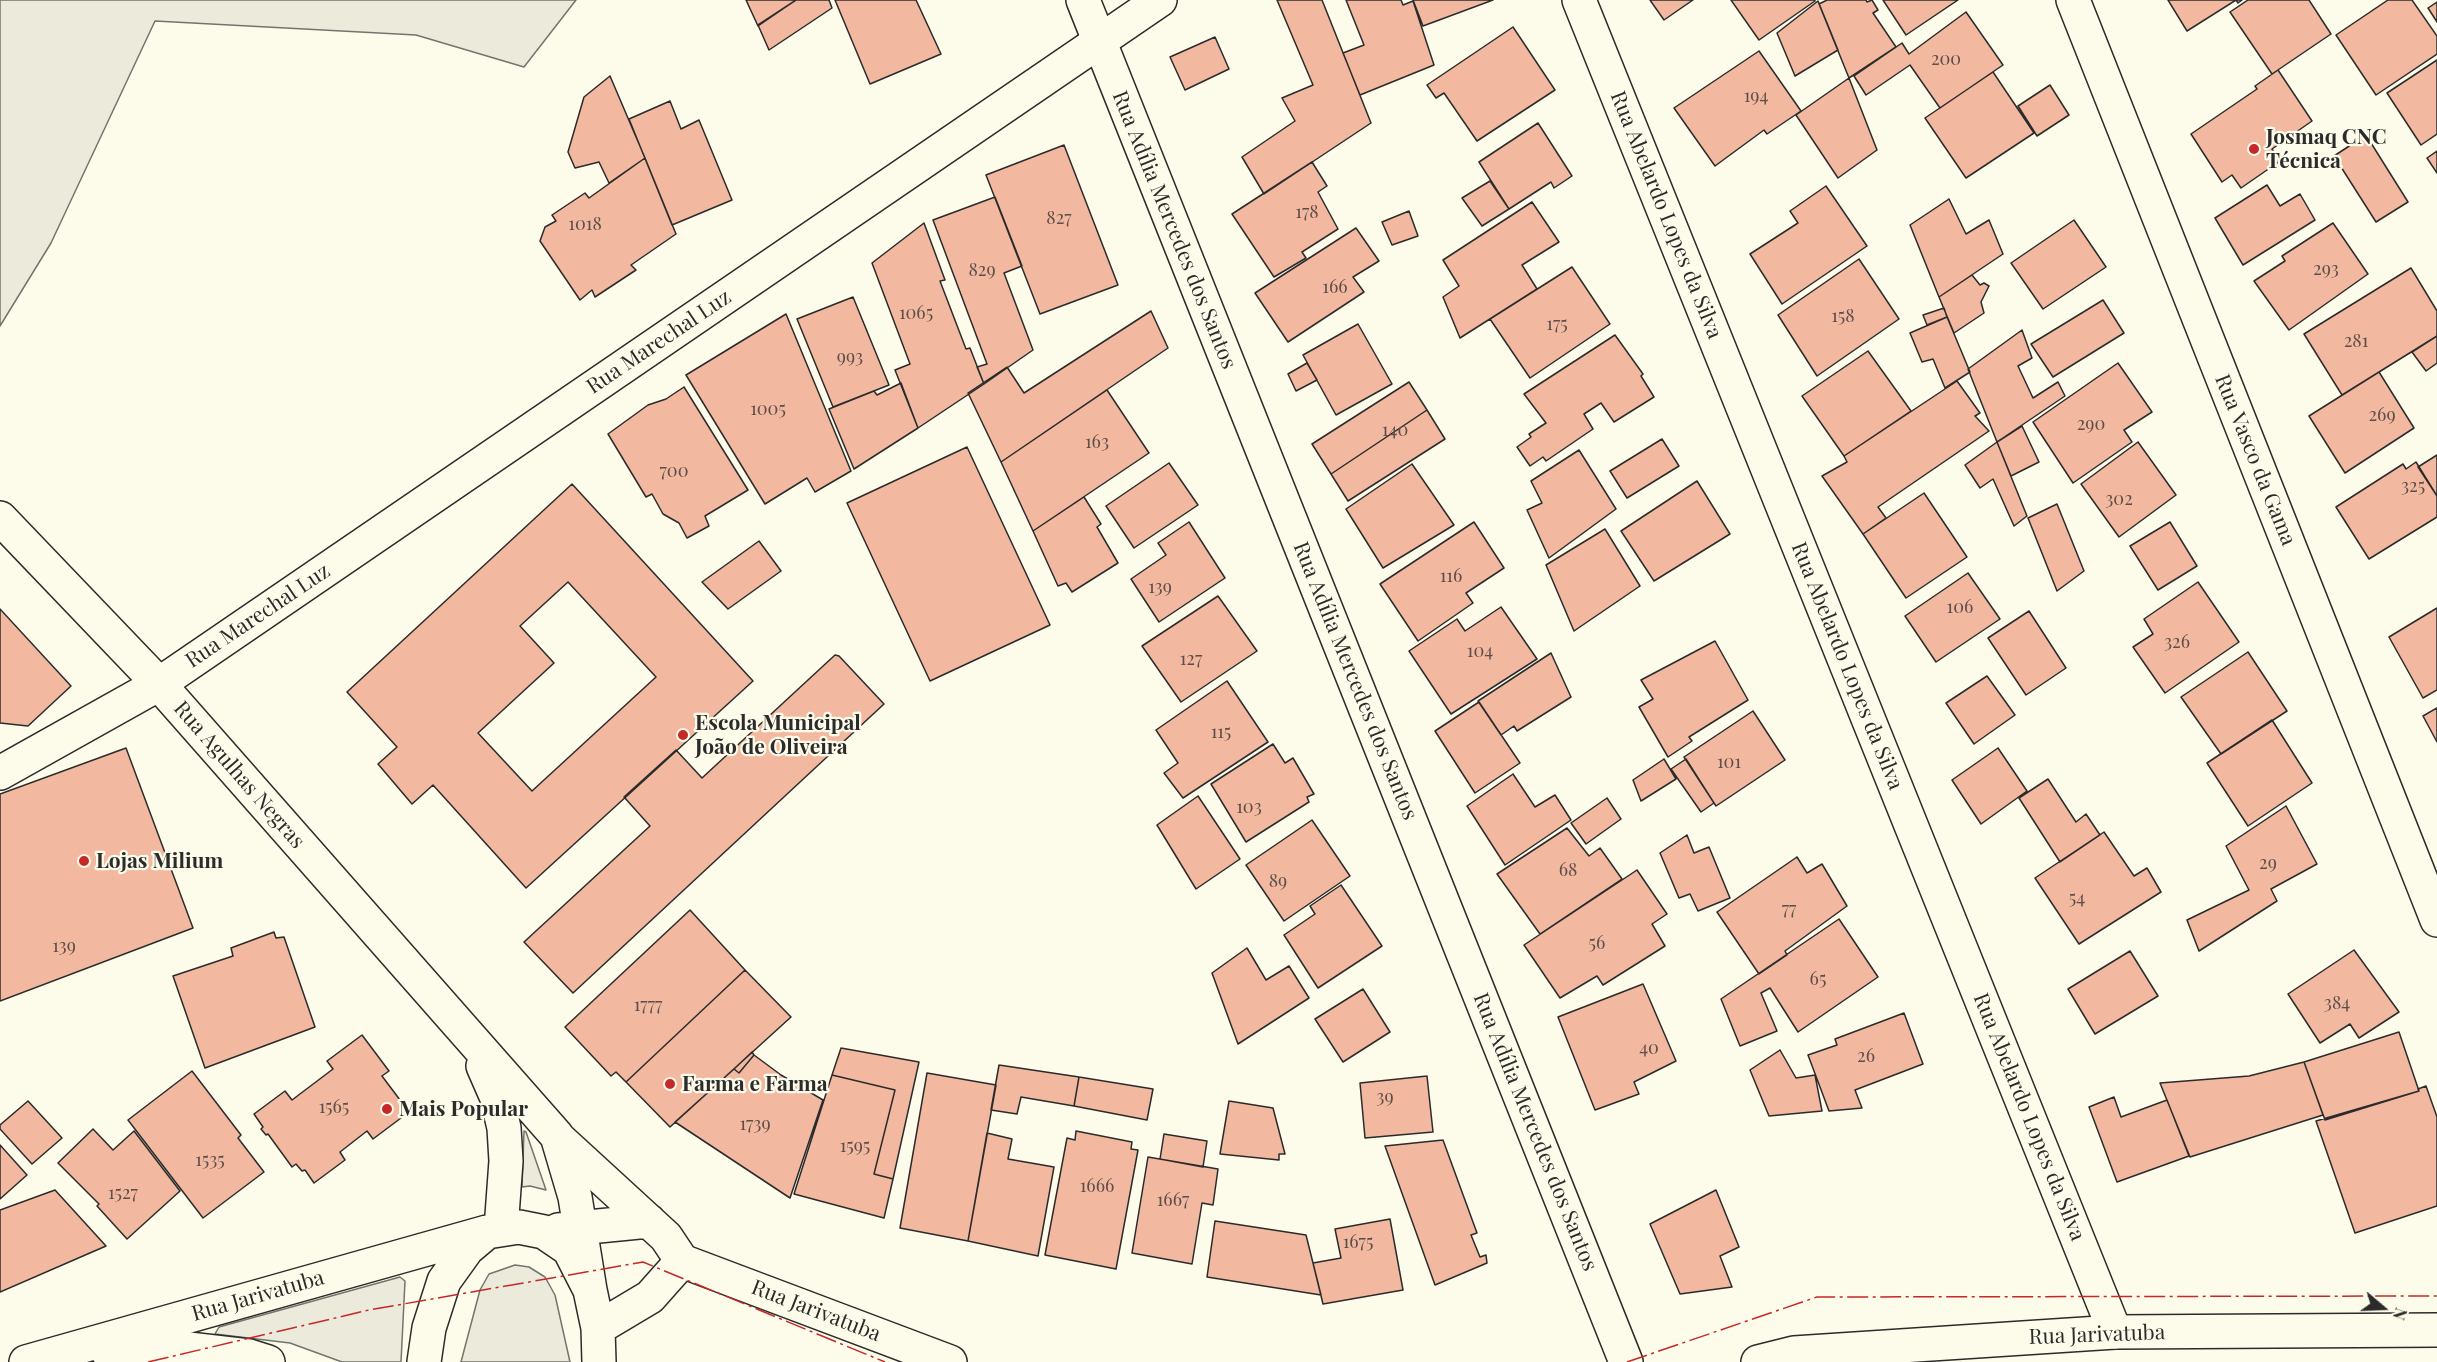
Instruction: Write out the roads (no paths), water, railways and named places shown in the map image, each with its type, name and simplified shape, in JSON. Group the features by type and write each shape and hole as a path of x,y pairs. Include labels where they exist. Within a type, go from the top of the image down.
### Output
{"main road":[{"name":"Rua Adília Mercedes dos Santos","path":"1083,0 1626,1362"},
{"name":"Rua Marechal Luz","path":"0,773 159,684 1160,0"},
{"name":"Rua Abelardo Lopes da Silva","path":"1579,0 2115,1332"},
{"name":"Rua Vasco da Gama","path":"2073,0 2437,920"},
{"name":"Rua Agulhas Negras","path":"0,518 159,684 556,1136 649,1221"},
{"name":"Rua Agulhas Negras","path":"471,1039 497,1098 504,1128 506,1161 494,1230"},
{"name":"Rua Agulhas Negras","path":"556,1136 575,1197 590,1290"},
{"path":"544,1232 649,1221 666,1237 682,1261 650,1296 598,1328"},
{"name":"Rua Jarivatuba","path":"28,1361 494,1230 519,1227 544,1232"},
{"path":"424,1362 429,1328 444,1281 467,1249 494,1230"},
{"path":"544,1232 569,1249 590,1290 598,1328 599,1362"},
{"name":"Rua Jarivatuba","path":"682,1261 950,1362"},
{"name":"Rua Jarivatuba","path":"1758,1362 1794,1353 2115,1332 2437,1330"},
{"name":"Rua Jarivatuba","path":"28,1361 180,1348 249,1356 268,1362"}],"place":[{"name":"Josmaq CNC Técnica","path":"2254,149"},
{"name":"Escola Municipal João de Oliveira","path":"683,735"},
{"name":"Lojas Milium","path":"84,861"},
{"name":"Farma e Farma","path":"670,1084"},
{"name":"Mais Popular","path":"387,1109"}]}
